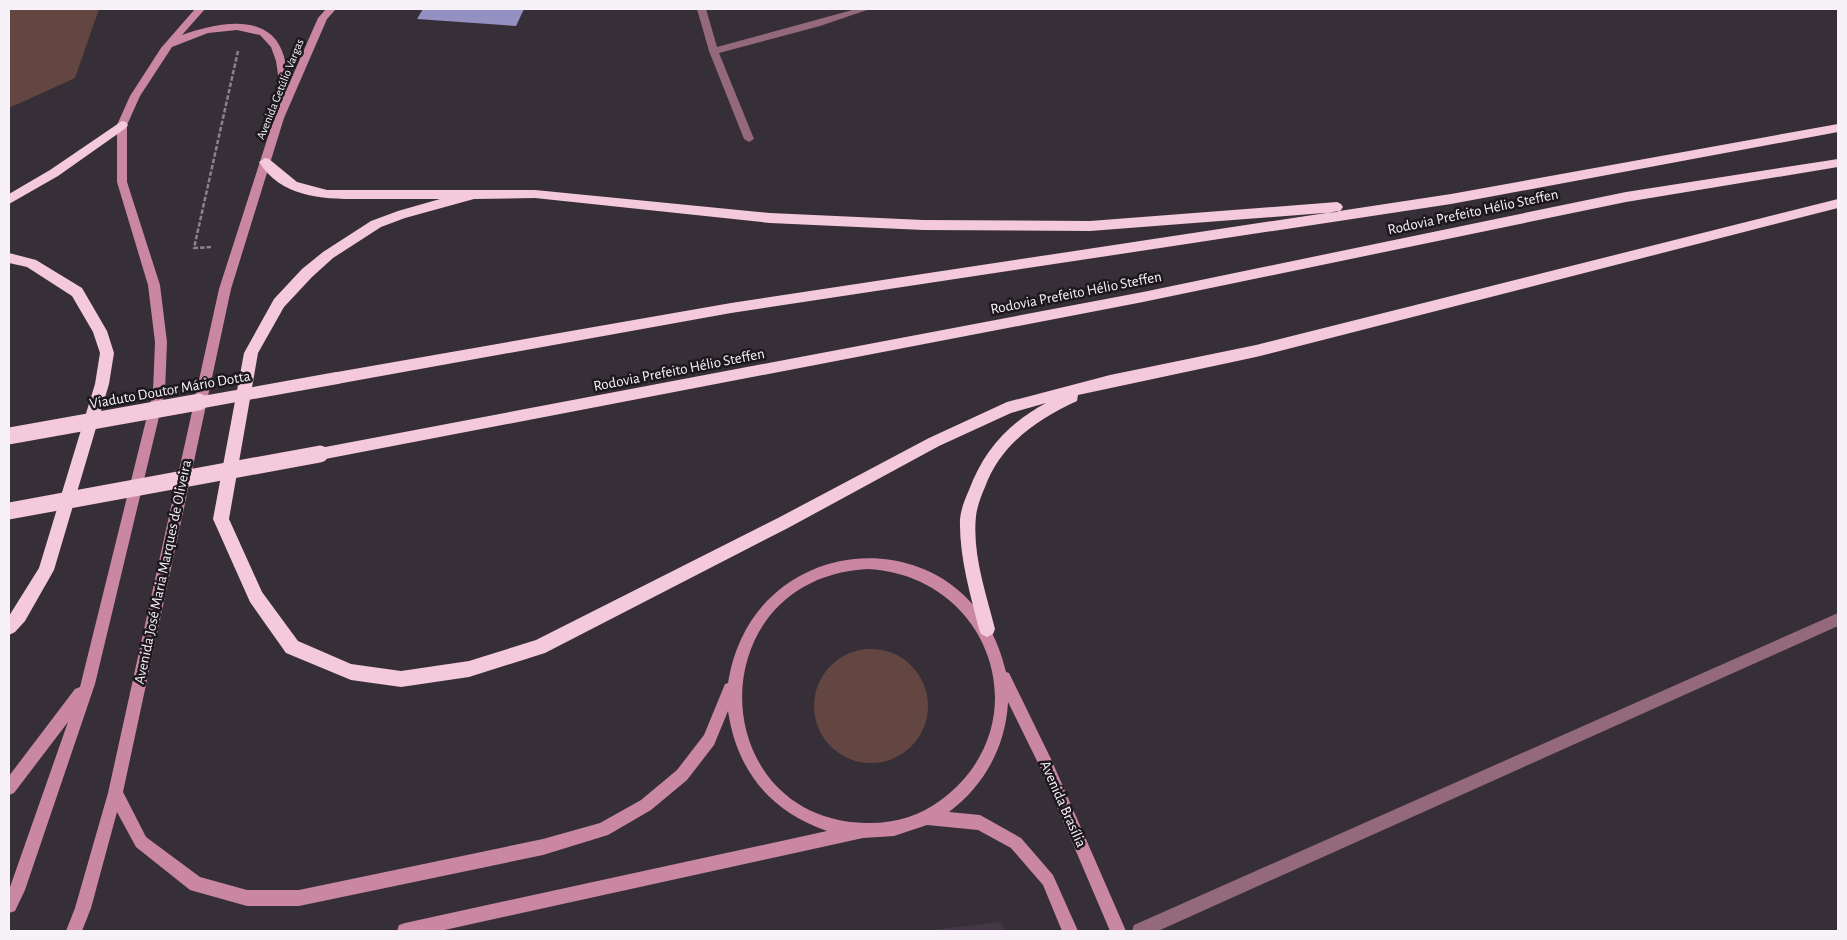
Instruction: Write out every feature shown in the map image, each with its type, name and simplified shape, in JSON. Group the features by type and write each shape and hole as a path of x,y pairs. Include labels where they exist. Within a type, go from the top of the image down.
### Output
{"highway":[{"path":"9,200 54,172 122,125"},
{"name":"Rodovia Prefeito Hélio Steffen","path":"337,378 731,308 1451,198 1838,128"},
{"path":"265,162 281,178 302,191 327,195 535,194 770,218 922,226 1090,226 1451,198"},
{"name":"Rodovia Prefeito Hélio Steffen","path":"9,511 320,454 1143,297 1626,197 1838,163"},
{"path":"479,193 421,208 376,224 328,254 307,272 279,303 251,353 221,519 256,597 292,647 351,672 401,679 469,669 539,647 783,523 977,421 1007,408 1110,381 1256,351 1838,204"},
{"path":"9,258 31,262 77,292 100,331 107,353 102,384 46,570 19,616 9,627"},
{"name":"Viaduto Doutor Mário Dotta","path":"9,436 337,378"},
{"path":"987,629 970,560 968,517 981,476 998,447 1022,424 1057,404 1110,381"}],"main road":[{"path":"9,905 17,890 88,684 159,392 161,342 154,285 122,182 122,125 134,96 166,47 200,9"},
{"name":"Avenida Getúlio Vargas","path":"249,211 279,118 324,18 331,9"},
{"path":"166,47 195,34 216,28 244,27 257,31 272,41 279,60 287,101"},
{"name":"Avenida José Maria Marques de Oliveira","path":"74,931 83,908 115,793 225,288 249,211"},
{"path":"115,793 141,842 196,884 248,898 299,898 543,847 603,830 646,805 682,775 709,740 732,684 744,643 769,608 803,583 843,568 884,565 924,575 960,597 987,629"},
{"name":"Avenida Brasília","path":"987,629 1004,678 1046,764 1118,931"},
{"path":"926,817 972,782 1000,732 1004,678"},
{"path":"9,788 88,684"},
{"path":"732,684 734,727 750,768 780,802 822,824 869,830"},
{"path":"405,931 926,817 980,823 1016,844 1048,880 1070,931"}],"street":[{"path":"702,9 714,50 749,139"},
{"path":"714,50 817,24 865,9"},
{"path":"1140,931 1838,619"}],"path":[{"path":"238,244 194,248 244,27"}],"shaded area":[{"path":"9,9 99,9 75,78 9,108"},
{"path":"871,649 893,653 912,665 924,684 928,706 924,728 912,747 893,759 871,763 849,759 830,747 818,728 814,706 818,684 830,665 849,653"},
{"path":"1001,922 1005,931 924,931"}],"building":[{"path":"423,9 524,9 516,26 417,19"}]}
